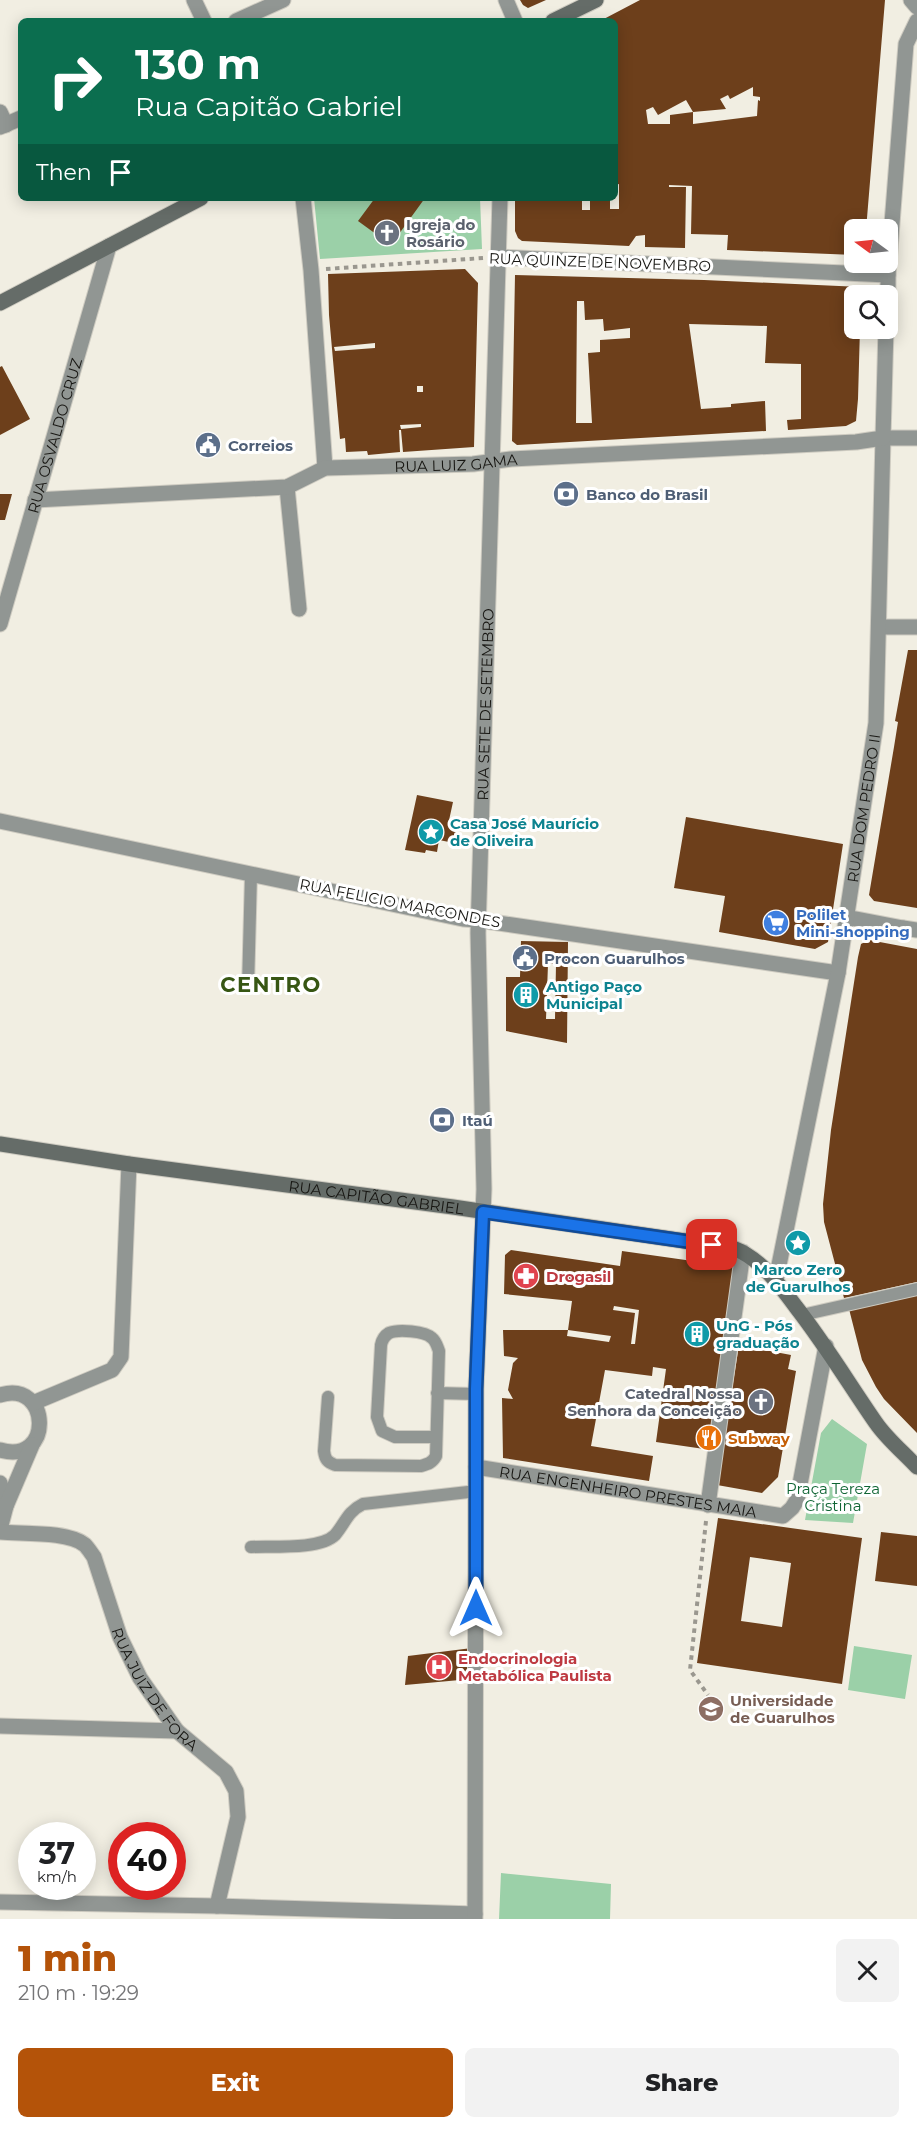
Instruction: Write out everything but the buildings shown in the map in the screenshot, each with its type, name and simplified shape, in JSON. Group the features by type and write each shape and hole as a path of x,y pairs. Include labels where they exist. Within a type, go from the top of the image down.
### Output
{"main road":[{"path":"559,18 596,0"},
{"path":"0,303 195,201"},
{"name":"RUA CAPITÃO GABRIEL","path":"0,1144 733,1248 743,1252 776,1280 826,1346 878,1426 917,1467"}],"street":[{"path":"194,0 203,18"},
{"path":"243,18 283,0"},
{"path":"506,0 514,18"},
{"path":"911,0 917,7"},
{"path":"888,285 906,44 917,21"},
{"path":"2,121 18,118"},
{"path":"303,201 311,270 325,468"},
{"name":"RUA SETE DE SETEMBRO","path":"475,1917 476,1391 483,1212 478,920 500,201"},
{"name":"RUA OSVALDO CRUZ","path":"0,624 109,246"},
{"name":"RUA QUINZE DE NOVEMBRO","path":"499,257 888,275"},
{"name":"RUA DOM PEDRO II","path":"776,1280 838,973 876,723 886,339"},
{"name":"RUA LUIZ GAMA","path":"34,500 287,487 325,468 473,464 511,459 917,438"},
{"path":"287,487 299,609"},
{"path":"880,627 917,627"},
{"name":"RUA FELICIO MARCONDES","path":"0,821 463,919 838,973"},
{"path":"846,917 910,929"},
{"path":"33,1403 112,1370 121,1357 129,1164"},
{"path":"708,1506 743,1252"},
{"name":"RUA ENGENHEIRO PRESTES MAIA","path":"476,1467 708,1506 783,1516 797,1500 826,1346"},
{"path":"0,1395 17,1393 26,1397 33,1403 40,1416 40,1432 32,1445 6,1506 0,1530"},
{"path":"0,1450 12,1453 32,1445"},
{"path":"0,1483 6,1506"},
{"name":"RUA JUIZ DE FORA","path":"0,1530 66,1537 86,1546 94,1557 120,1637 140,1678 177,1731 226,1772 236,1791 238,1817 217,1906"},
{"path":"0,1726 177,1731"},
{"path":"0,1902 217,1906 475,1917"}],"lane":[{"path":"248,988 251,874"},
{"path":"802,1315 917,1289"},
{"path":"328,1397 324,1451 329,1463 335,1465 421,1466 433,1461 436,1456 439,1351 435,1340 430,1335 399,1331 386,1334 381,1345 377,1417 378,1425 387,1436 436,1437"},
{"path":"437,1390 476,1391"},
{"path":"251,1547 311,1545 326,1541 334,1536 354,1508 363,1504 477,1491"}],"path":[{"name":"RUA QUINZE DE NOVEMBRO","path":"311,270 499,257"},
{"path":"708,1506 690,1670 708,1695"}],"green space":[{"path":"314,201 480,201 482,249 320,259"},
{"name":"Praça Tereza Cristina","path":"832,1419 867,1444 853,1523 805,1520 821,1433"},
{"path":"854,1646 912,1655 905,1699 848,1690"},
{"path":"501,1873 611,1884 610,1919 499,1919"}],"place":[{"name":"Igreja do Rosário","path":"387,233"},
{"name":"Correios","path":"208,445"},
{"name":"Banco do Brasil","path":"566,494"},
{"name":"Casa José Maurício de Oliveira","path":"431,832"},
{"name":"Polilet Mini-shopping","path":"776,923"},
{"name":"Procon Guarulhos","path":"525,958"},
{"name":"Antigo Paço Municipal","path":"526,995"},
{"name":"Itaú","path":"442,1120"},
{"name":"Marco Zero de Guarulhos","path":"798,1243"},
{"name":"Drogasil","path":"526,1276"},
{"name":"UnG - Pós graduação","path":"697,1334"},
{"name":"Catedral Nossa Senhora da Conceição","path":"761,1402"},
{"name":"Subway","path":"709,1438"},
{"name":"Endocrinologia Metabólica Paulista","path":"439,1667"},
{"name":"Universidade de Guarulhos","path":"711,1709"}],"district":[{"name":"CENTRO","path":"271,984"}],"route":[{"path":"476,1608 476,1389 483,1212 712,1245"}]}
